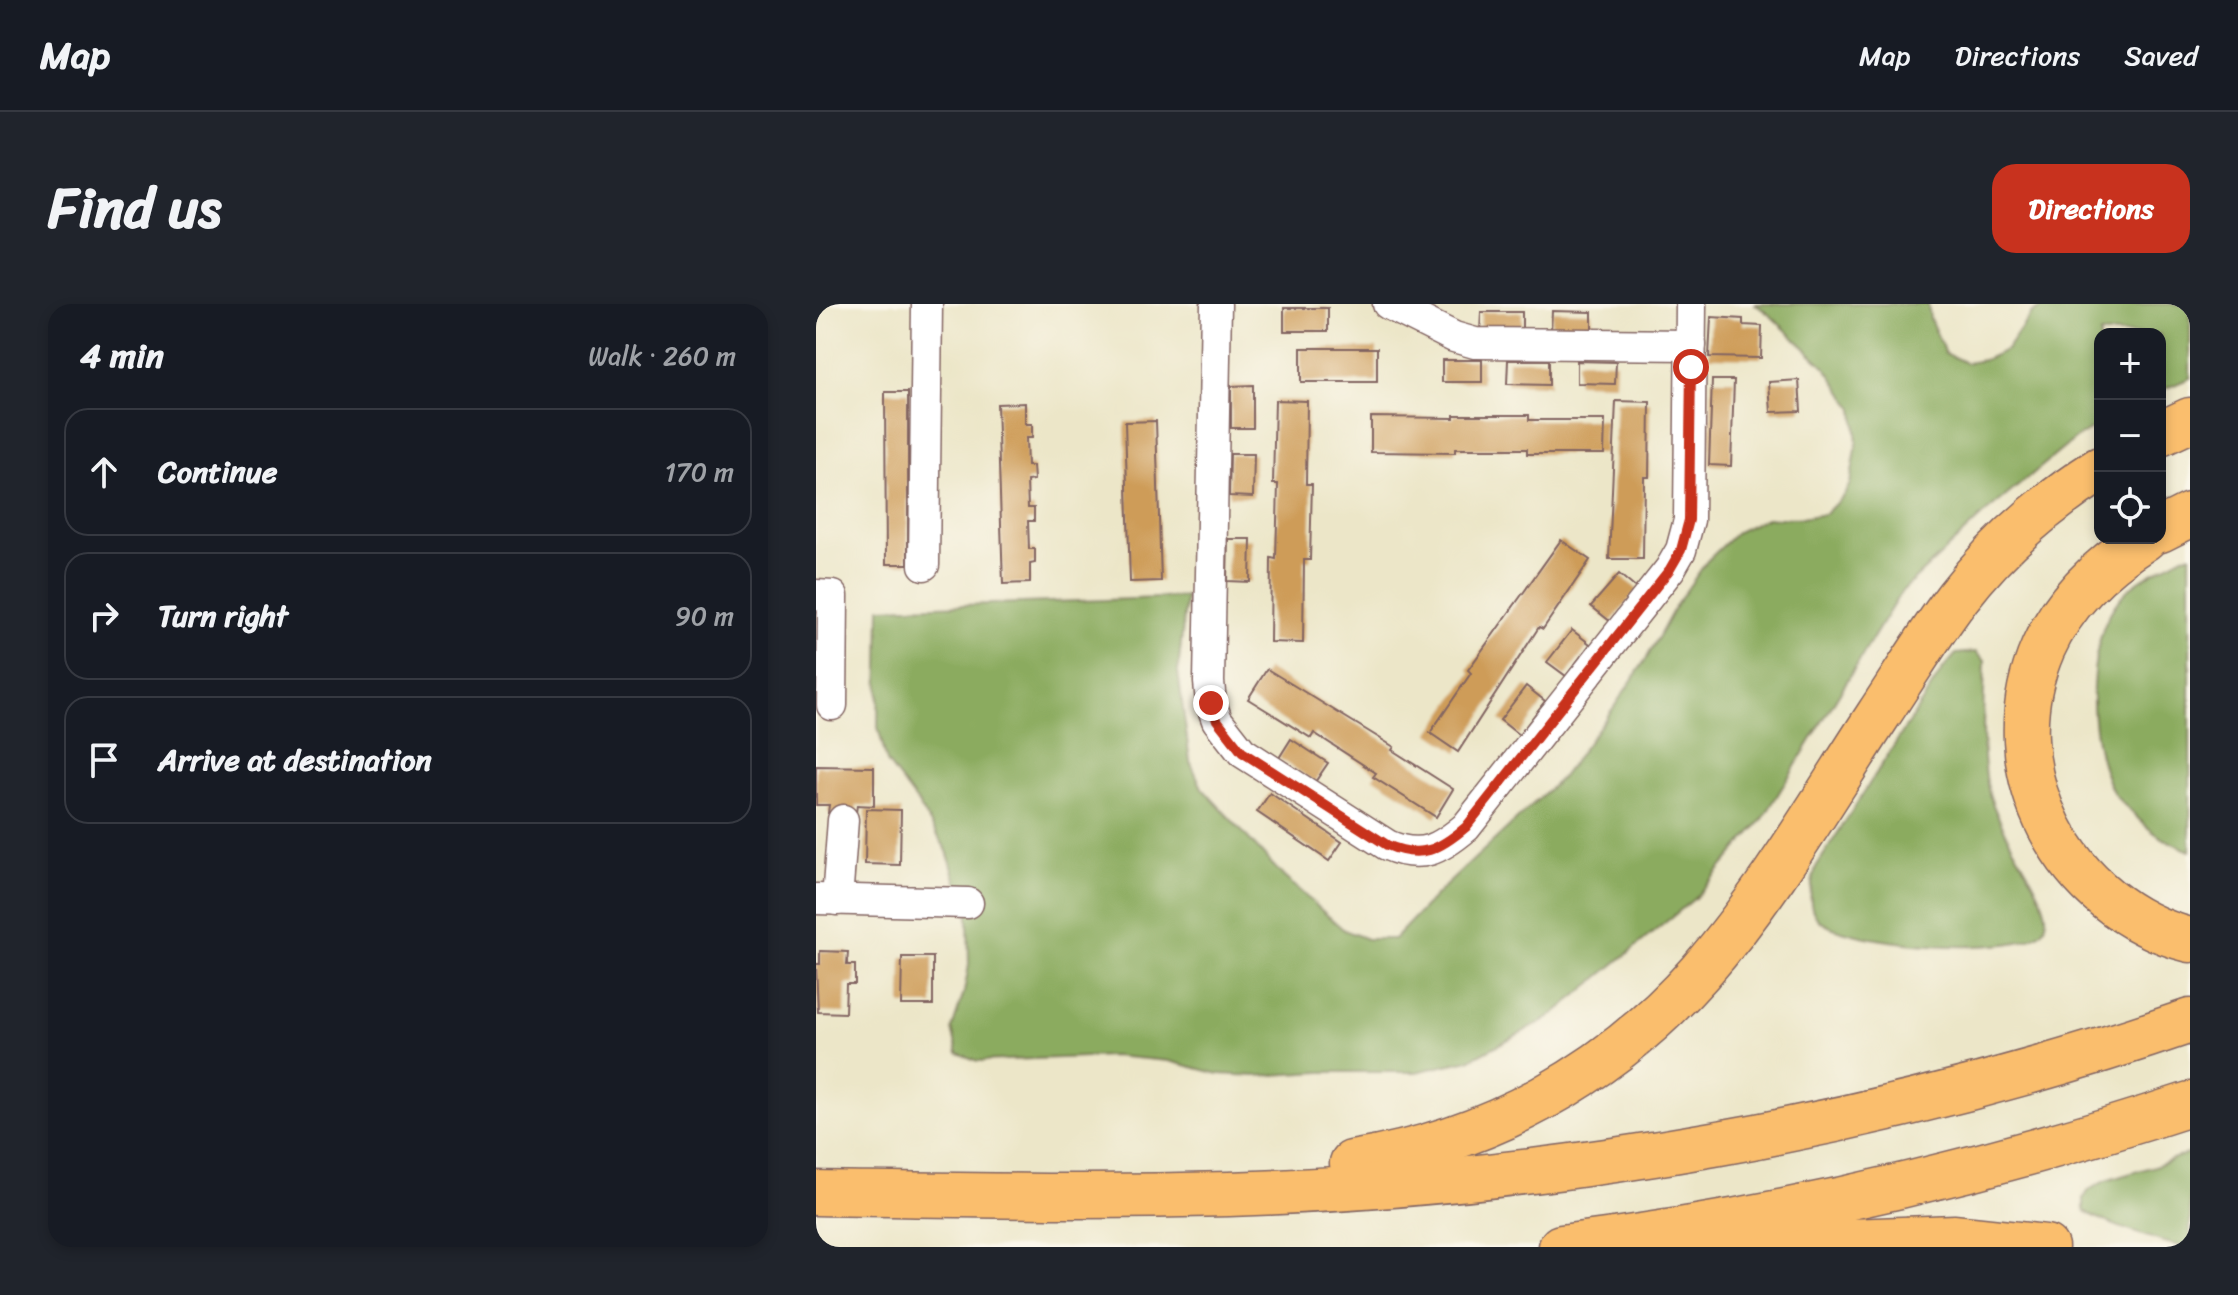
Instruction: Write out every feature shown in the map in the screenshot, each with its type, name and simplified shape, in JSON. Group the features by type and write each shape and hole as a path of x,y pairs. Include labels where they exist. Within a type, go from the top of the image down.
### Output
{"highway":[{"path":"2166,431 2190,420"},
{"path":"1151,1196 1428,1148 1515,1113 1571,1082 1624,1044 1691,982 1745,916 1957,598 2009,541 2062,495 2096,472"},
{"path":"2166,527 2190,515"},
{"path":"2136,544 2092,579 2063,613 2042,650 2030,693 2027,728 2029,764 2042,813 2080,874 2111,904 2130,917 2148,927 2190,940"},
{"path":"816,1193 1151,1196 1298,1191 1473,1177 1699,1145 1949,1093 2190,1021"},
{"path":"1561,1247 1678,1230 1868,1193 2038,1150 2190,1104"},
{"path":"1690,1247 1933,1237 1984,1239 2046,1247"}],"street":[{"path":"924,565 927,304"},
{"path":"1216,304 1211,703 1217,720 1242,752 1387,845 1403,852 1426,852 1445,845 1466,827 1670,569 1681,550 1689,520 1691,304"},
{"path":"1388,304 1454,337 1475,343 1691,345"},
{"path":"816,595 833,596 832,705"},
{"path":"843,820 827,900 968,903"}],"green space":[{"path":"1755,304 1928,304 1930,319 1945,353 1966,363 1984,360 2006,350 2031,314 2046,304 2190,304 2190,378 2166,388 2166,328 2094,328 2094,428 2076,438 1983,515 1901,592 1763,819 1695,898 1549,1018 1469,1060 1416,1072 1255,1076 1219,1074 1169,1061 1113,1056 978,1061 958,1053 952,1029 969,965 968,916 947,851 918,803 887,762 878,727 880,608 1186,597 1178,672 1190,761 1202,788 1284,877 1344,930 1367,939 1394,939 1441,890 1562,777 1614,707 1648,656 1676,605 1707,561 1737,532 1766,518 1825,514 1843,496 1850,484 1857,444 1854,409 1826,368"},
{"path":"2190,555 2190,851 2151,830 2113,792 2097,744 2093,686 2103,630 2114,606 2142,579"},
{"path":"1976,652 1985,661 1983,741 1989,795 2042,900 2046,924 2042,932 2026,940 2000,945 1967,946 1893,941 1834,928 1818,919 1812,907 1816,867 1943,669 1956,654"},
{"path":"2190,1152 2190,1247 2135,1233 2084,1210 2084,1198 2089,1190 2105,1181"}],"building":[{"path":"1284,308 1328,308 1328,331 1284,331"},
{"path":"1552,311 1592,312 1592,333 1551,332"},
{"path":"1481,312 1522,312 1522,332 1480,332"},
{"path":"1711,317 1743,319 1743,325 1762,326 1761,358 1709,357"},
{"path":"1301,348 1377,348 1377,382 1301,382"},
{"path":"1442,360 1482,360 1482,382 1442,382"},
{"path":"1508,360 1549,360 1549,385 1507,384"},
{"path":"1577,361 1616,362 1615,384 1577,383"},
{"path":"1712,380 1734,380 1731,466 1709,465"},
{"path":"1799,380 1801,411 1771,412 1769,382"},
{"path":"1253,385 1253,428 1231,428 1231,386"},
{"path":"885,392 908,392 908,564 886,564"},
{"path":"1275,400 1307,401 1306,484 1312,484 1310,560 1304,560 1303,643 1270,642 1271,558 1276,559 1278,484 1273,484"},
{"path":"1616,401 1650,402 1649,477 1644,477 1643,559 1609,559"},
{"path":"1025,403 1025,424 1032,424 1032,438 1026,438 1027,466 1033,466 1034,480 1027,481 1028,508 1034,508 1034,521 1028,521 1029,549 1035,549 1035,563 1030,564 1030,583 1003,584 997,404"},
{"path":"1454,415 1529,415 1529,420 1605,420 1604,454 1527,454 1527,449 1455,449 1455,453 1371,452 1371,417 1454,418"},
{"path":"1156,421 1161,581 1130,582 1125,422"},
{"path":"1230,454 1254,454 1253,497 1229,496"},
{"path":"1228,539 1251,539 1250,582 1227,581"},
{"path":"1561,540 1590,560 1543,629 1539,627 1458,752 1430,733 1471,673 1468,670"},
{"path":"1619,574 1638,590 1611,622 1591,606"},
{"path":"1572,630 1590,644 1566,676 1547,662"},
{"path":"1267,669 1394,747 1392,750 1453,789 1436,817 1373,777 1376,773 1314,733 1311,738 1248,699"},
{"path":"1526,686 1545,701 1519,735 1500,720"},
{"path":"1291,739 1328,763 1315,782 1279,758"},
{"path":"816,766 874,767 874,806 857,805 856,813 828,813 829,805 816,805"},
{"path":"1270,793 1342,842 1329,861 1257,812"},
{"path":"866,809 901,810 900,865 865,864"},
{"path":"820,951 848,952 847,965 855,965 855,984 846,984 845,1013 818,1012 816,964 820,964"},
{"path":"902,957 933,957 933,1005 901,1005"}],"route":[{"path":"1211,703 1227,736 1242,752 1387,845 1403,852 1426,852 1445,845 1466,827 1670,569 1681,550 1689,520 1691,367"}]}
